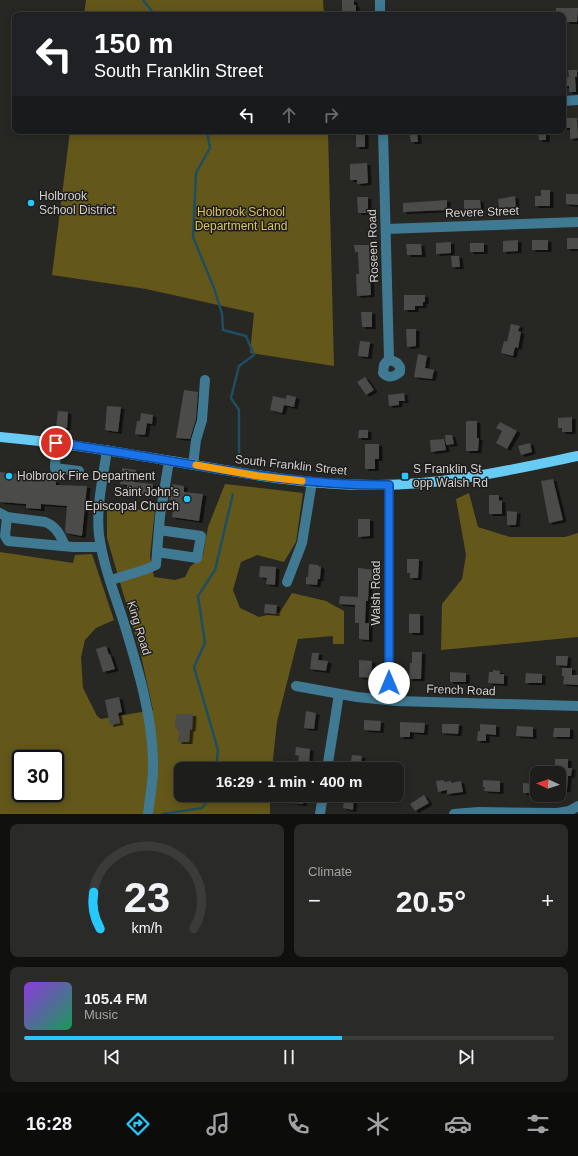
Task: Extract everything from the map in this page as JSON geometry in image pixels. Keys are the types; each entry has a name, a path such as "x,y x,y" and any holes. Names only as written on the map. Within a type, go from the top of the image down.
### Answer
{"main road":[{"name":"South Franklin Street","path":"0,437 107,450 258,476 348,485 421,484 462,479 578,456"}],"street":[{"path":"380,0 380,12"},
{"path":"566,101 578,100"},
{"name":"Roseen Road","path":"383,134 389,359"},
{"name":"Revere Street","path":"386,229 578,222"},
{"path":"193,465 196,440 202,420 205,380"},
{"path":"56,443 54,468 79,471"},
{"name":"King Road","path":"107,450 99,508 101,547 137,667 148,720 153,760 152,785 148,814"},
{"path":"111,580 156,565 160,516 169,461"},
{"path":"287,582 302,543 312,482"},
{"name":"Walsh Road","path":"387,700 389,674 389,485"},
{"path":"65,546 60,535 49,523 3,515 5,536 8,541 65,546 101,547"},
{"path":"157,552 197,558 201,536 160,530"},
{"name":"French Road","path":"296,686 339,694 387,700 578,706"},
{"path":"328,762 339,694"},
{"path":"320,814 322,802"},
{"path":"454,814 478,812 557,813 569,811 578,806"}],"green space":[{"path":"86,0 323,0 324,12 84,12"},
{"name":"Holbrook School Department Land","path":"70,134 328,134 334,366 250,353 254,313 146,289 52,275"},
{"path":"225,484 303,493 296,542 284,562 257,555 241,562 233,590 240,608 259,617 280,612 292,593 326,601 344,611 344,644 333,644 333,636 298,639 277,722 273,762 174,762 174,802 270,802 270,814 0,814 0,552 73,563 75,555 92,554 114,620 96,628 85,640 81,657 83,688 97,716 101,719 153,710 140,651 107,538 107,509 155,510 150,556 154,577 175,580 185,577 190,567 203,555 208,527"},
{"path":"469,493 478,527 510,537 565,537 578,533 578,637 441,650 442,604 462,579 466,555 456,499"}],"building":[{"path":"342,0 354,0 356,12 342,12"},
{"path":"556,8 578,8 577,22 566,22 566,12 556,12"},
{"path":"568,70 577,70 577,77 575,77 576,92 569,92 569,86 566,86 566,77 569,77"},
{"path":"566,118 577,118 578,138 570,139 570,128 566,128"},
{"path":"356,134 365,134 365,147 356,147"},
{"path":"410,134 417,134 418,142 411,142"},
{"path":"538,134 546,134 546,140 539,140"},
{"path":"367,163 368,183 357,184 357,180 350,180 350,164"},
{"path":"541,190 550,190 550,206 535,206 535,196 541,196"},
{"path":"566,194 578,194 578,205 566,204"},
{"path":"515,196 516,207 499,208 498,199"},
{"path":"357,197 368,197 368,213 358,213"},
{"path":"447,200 447,210 403,212 403,203"},
{"path":"464,200 480,200 481,209 464,209"},
{"path":"567,238 578,238 578,249 567,249"},
{"path":"518,240 518,251 503,252 503,241"},
{"path":"532,240 548,240 548,250 532,250"},
{"path":"451,242 451,253 436,254 436,243"},
{"path":"470,243 484,243 484,252 470,252"},
{"path":"406,244 421,244 422,255 407,255"},
{"path":"354,245 369,245 371,295 357,296 356,274 359,274 358,252 355,252"},
{"path":"451,256 459,256 460,267 452,267"},
{"path":"404,295 425,295 425,302 423,302 423,306 415,306 415,310 404,310"},
{"path":"361,312 372,312 372,327 362,327"},
{"path":"511,324 520,326 518,331 521,332 518,348 515,347 513,356 501,353 504,341 507,342"},
{"path":"406,329 416,329 416,346 407,347"},
{"path":"360,341 370,342 368,357 358,356"},
{"path":"418,354 427,356 425,368 434,370 432,379 414,377"},
{"path":"365,377 374,390 366,395 357,382"},
{"path":"184,390 198,392 196,419 190,439 176,438"},
{"path":"404,393 405,401 399,401 399,405 389,406 388,395"},
{"path":"287,395 296,397 294,407 284,405 282,413 270,410 273,396 286,399"},
{"path":"107,406 121,407 118,432 105,430"},
{"path":"58,411 68,412 67,428 56,427"},
{"path":"141,413 153,415 152,424 147,423 145,435 135,434 137,421 140,421"},
{"path":"572,417 572,432 562,432 562,428 558,428 558,418"},
{"path":"467,421 477,421 477,438 479,438 478,451 466,451"},
{"path":"500,422 517,431 507,449 496,443 502,431 496,428"},
{"path":"359,430 368,430 368,438 358,438"},
{"path":"445,435 452,435 454,444 446,445"},
{"path":"444,439 446,450 431,452 430,440"},
{"path":"530,443 532,452 521,455 518,446"},
{"path":"365,444 379,444 379,459 375,459 375,469 365,469"},
{"path":"122,468 136,470 134,482 153,484 152,495 141,494 141,491 127,489 127,485 120,484"},
{"path":"0,472 29,475 30,472 44,473 43,479 56,481 56,485 87,486 82,536 66,533 67,506 41,504 41,509 26,508 26,504 0,502"},
{"path":"553,479 563,520 549,523 541,481"},
{"path":"172,484 184,486 184,492 203,494 199,521 172,517 174,500 169,500"},
{"path":"489,495 499,495 499,501 502,500 502,514 489,514"},
{"path":"507,511 517,512 516,525 507,525"},
{"path":"358,519 370,519 370,536 358,537"},
{"path":"407,559 419,559 418,578 410,578 410,573 407,573"},
{"path":"309,564 318,565 321,567 320,579 318,579 317,585 306,584"},
{"path":"260,566 276,567 275,585 266,584 267,578 259,577"},
{"path":"358,568 375,570 374,581 369,581 368,601 366,601 365,623 369,623 369,640 359,639 359,623 355,623 355,605 339,604 340,596 358,597"},
{"path":"265,604 277,605 276,614 264,613"},
{"path":"409,614 420,614 420,633 409,633"},
{"path":"106,646 115,669 103,672 96,649"},
{"path":"412,652 422,652 421,679 409,679 410,663 412,663"},
{"path":"312,653 319,653 318,660 328,661 326,671 310,669"},
{"path":"556,656 568,656 567,666 556,665"},
{"path":"359,660 372,661 371,678 359,677"},
{"path":"562,668 572,668 572,675 578,675 578,685 563,684 564,676 562,676"},
{"path":"493,670 500,671 500,674 504,674 504,684 488,683 489,672 493,672"},
{"path":"450,672 466,673 466,682 450,682"},
{"path":"526,673 542,674 542,683 525,683"},
{"path":"119,697 122,712 118,713 120,723 110,725 105,700"},
{"path":"306,711 316,713 314,729 304,728"},
{"path":"176,714 193,714 192,730 190,729 189,742 178,742 179,729 175,729"},
{"path":"364,720 381,721 380,731 364,730"},
{"path":"400,722 425,723 424,733 410,732 410,737 400,737"},
{"path":"442,724 459,724 458,734 442,733"},
{"path":"480,724 496,725 496,735 486,734 486,741 477,741 478,731 480,731"},
{"path":"517,726 533,727 533,737 516,736"},
{"path":"554,728 570,728 570,737 553,737"},
{"path":"296,747 310,749 309,762 298,762 299,756 295,755"},
{"path":"352,755 362,756 361,762 351,762"},
{"path":"555,759 568,759 568,768 572,768 571,776 568,776 567,790 566,766 555,766"},
{"path":"444,780 444,782 451,781 451,783 461,781 463,792 447,794 447,790 438,792 436,781"},
{"path":"483,780 500,781 500,792 484,791 485,787 483,787"},
{"path":"523,783 530,784 530,793 523,793"},
{"path":"424,795 429,803 415,811 410,804"},
{"path":"293,802 303,802 303,804"},
{"path":"344,802 354,802 353,810 343,808"}],"waterway":[{"path":"143,0 153,12"},
{"path":"208,134 210,148 196,173 193,237 214,288 222,314 223,330 246,336 254,355 239,366 231,398 239,410 239,458"},
{"path":"217,762 218,750 194,667 205,643 198,596 215,570 233,494"},
{"path":"163,814 202,808 207,802"}],"slow traffic":[{"path":"196,465 258,476 302,481"}],"place":[{"name":"Holbrook School District","path":"31,203"},
{"name":"Holbrook Fire Department","path":"9,476"},
{"name":"S Franklin St opp Walsh Rd","path":"405,476"},
{"name":"Saint John's Episcopal Church","path":"187,499"}],"route":[{"path":"56,443 270,478 335,484 389,485 389,683"}]}
